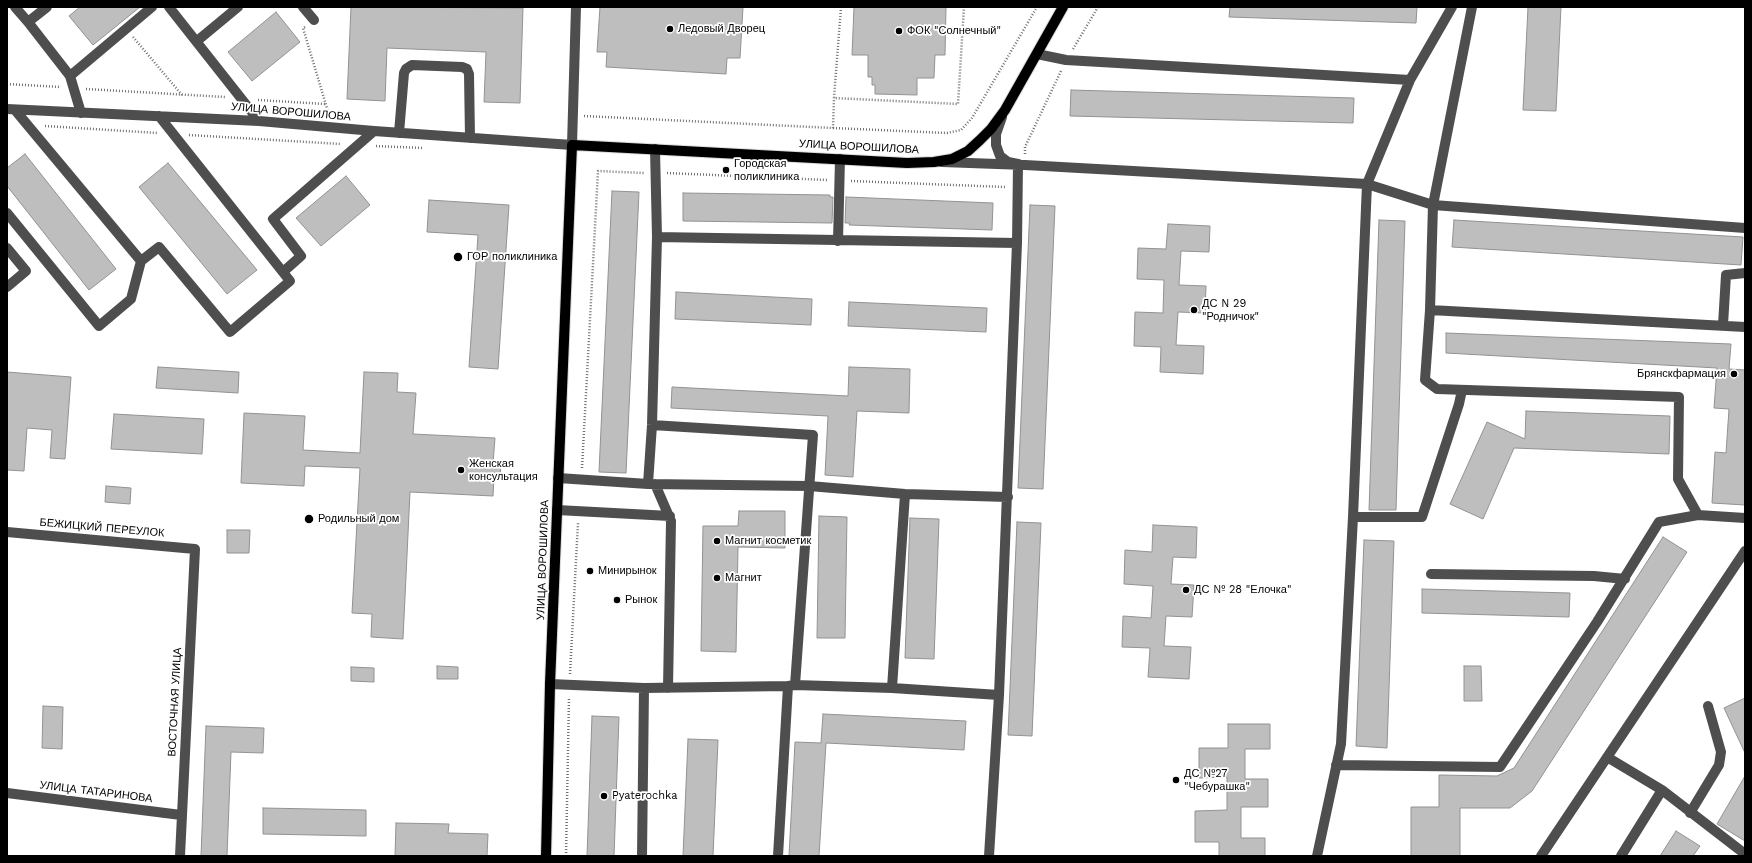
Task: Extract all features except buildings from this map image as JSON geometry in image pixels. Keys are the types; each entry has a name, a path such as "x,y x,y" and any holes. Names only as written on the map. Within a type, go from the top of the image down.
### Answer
{"main road":[{"name":"УЛИЦА ВОРОШИЛОВА","path":"546,856 550,684 572,145 907,163 934,162 952,159 968,151 991,129 1005,110 1063,7"}],"street":[{"path":"15,7 70,76 81,113"},
{"path":"28,22 47,7"},
{"path":"70,76 152,7"},
{"path":"169,7 259,121"},
{"path":"197,42 238,7"},
{"path":"303,7 314,20"},
{"name":"УЛИЦА ВОРОШИЛОВА","path":"11,109 259,121 399,133 572,145 576,7"},
{"path":"1317,856 1341,744 1353,517 1367,184 1410,80 1452,7"},
{"path":"1472,7 1433,205 1430,310 1425,380 1437,390 1679,397 1678,479 1698,515"},
{"path":"1037,54 1066,60 1410,80"},
{"path":"399,133 404,73 406,69 412,65 462,67 468,69 469,74 470,138"},
{"path":"11,109 28,125 141,261"},
{"path":"1005,110 996,134 996,145 1000,156 1008,162 1022,164"},
{"path":"7,213 99,326 131,299 141,261 159,247 230,332 290,281 159,116"},
{"path":"283,272 301,256 273,219 374,131"},
{"path":"655,149 657,237 652,484 670,516 671,521 668,688"},
{"path":"838,241 840,159"},
{"path":"934,162 1022,164 1367,184 1433,205 1745,228"},
{"path":"989,856 1000,695 1018,188 1022,164"},
{"path":"657,237 1017,243"},
{"path":"7,248 26,271 7,287"},
{"path":"1723,325 1726,275 1745,273"},
{"path":"1430,310 1745,327"},
{"path":"1353,517 1422,518 1459,404 1462,390"},
{"path":"652,425 812,435 778,856"},
{"path":"558,478 652,484 808,486 905,494 1008,497"},
{"path":"892,688 905,494"},
{"path":"557,510 670,516"},
{"path":"1336,765 1500,767 1625,578 1659,522 1698,515 1745,518"},
{"name":"БЕЖИЦКИЙ ПЕРЕУЛОК","path":"7,532 194,549"},
{"name":"ВОСТОЧНАЯ УЛИЦА","path":"180,856 194,549"},
{"path":"1541,856 1745,551"},
{"path":"1431,574 1594,576 1625,578"},
{"path":"550,684 644,688 791,686 892,688 1000,695"},
{"path":"642,856 644,688"},
{"path":"1690,813 1719,765 1721,752 1708,706"},
{"path":"1607,757 1662,790 1745,854"},
{"path":"1621,856 1662,790"},
{"name":"УЛИЦА ТАТАРИНОВА","path":"7,793 181,815"}],"path":[{"path":"833,128 841,7"},
{"path":"834,98 958,104 964,7"},
{"path":"573,116 947,134 961,130 972,118 1037,7"},
{"path":"1022,164 1025,148 1066,60 1098,7"},
{"path":"314,20 303,28 332,127"},
{"path":"126,29 182,95"},
{"path":"7,84 325,104"},
{"path":"28,125 429,149"},
{"path":"581,479 598,171 1018,188"},
{"path":"566,856 569,685 579,511"}],"place":[{"name":"Ледовый Дворец","path":"670,29"},
{"name":"ФОК \"Солнечный\"","path":"899,31"},
{"name":"Городская поликлиника","path":"726,170"},
{"name":"ГОР поликлиника","path":"458,257"},
{"name":"ДС N 29 \"Родничок\"","path":"1194,310"},
{"name":"Брянскфармация","path":"1734,374"},
{"name":"Женская консультация","path":"461,470"},
{"name":"Родильный дом","path":"309,519"},
{"name":"Магнит косметик","path":"717,541"},
{"name":"Минирынок","path":"590,571"},
{"name":"Магнит","path":"717,578"},
{"name":"ДС № 28 \"Елочка\"","path":"1186,590"},
{"name":"Рынок","path":"617,600"},
{"name":"ДС №27 \"Чебурашка\"","path":"1176,780"},
{"name":"Pyaterochka","path":"604,796"}]}
